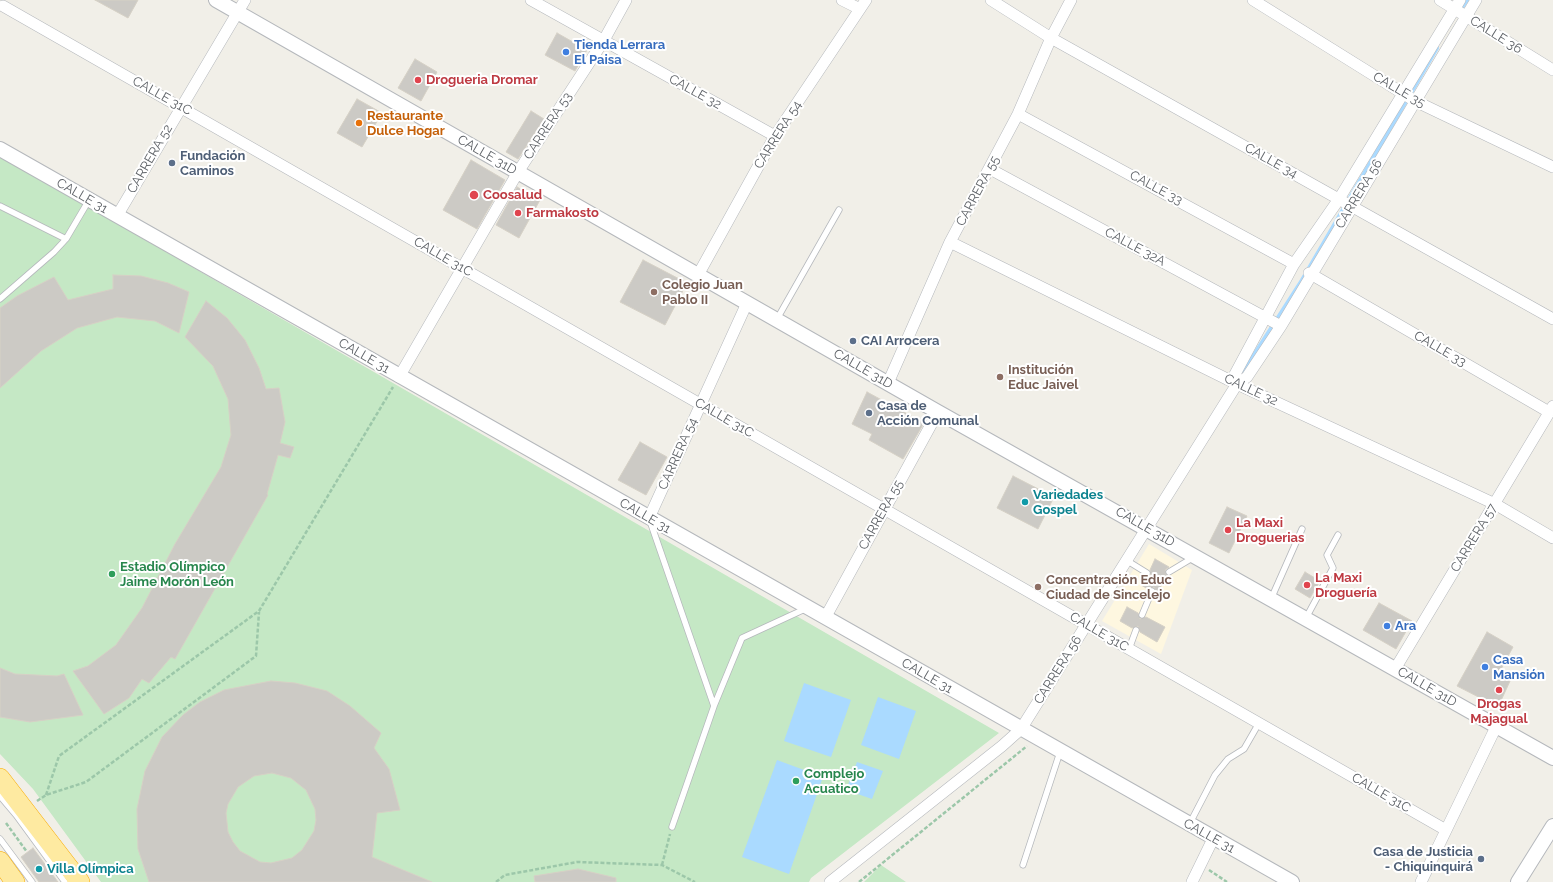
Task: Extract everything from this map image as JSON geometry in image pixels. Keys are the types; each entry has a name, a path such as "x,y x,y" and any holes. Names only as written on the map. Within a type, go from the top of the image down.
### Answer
{"highway":[{"path":"0,778 80,882"},
{"path":"0,862 15,882"}],"street":[{"name":"CALLE 31D","path":"216,0 938,412 1147,528 1553,758"},
{"name":"CARRERA 52","path":"116,216 180,106 245,0"},
{"name":"CALLE 32","path":"531,0 775,136"},
{"name":"CARRERA 53","path":"399,377 518,172 604,40 626,0"},
{"path":"842,0 863,5"},
{"name":"CALLE 34","path":"991,0 1052,38 1553,319"},
{"name":"CARRERA 55","path":"888,383 950,242 1018,114 1052,38 1071,0"},
{"name":"CALLE 35","path":"1253,0 1409,97 1553,167"},
{"name":"CALLE 36","path":"1440,0 1460,10 1553,70"},
{"name":"CARRERA 56","path":"1237,384 1234,376 1310,274 1352,206 1409,97 1460,10 1476,0"},
{"name":"CARRERA 54","path":"698,275 775,136 863,5"},
{"name":"CALLE 31C","path":"2,6 180,106 1446,830"},
{"name":"CARRERA 56","path":"830,882 1002,746 1021,729 1237,384 1247,377 1274,322 1294,264 1409,97"},
{"name":"CALLE 33","path":"1018,114 1294,264"},
{"name":"CALLE 31","path":"0,149 1213,839 1292,882"},
{"name":"CALLE 32A","path":"990,169 1274,322"},
{"name":"CALLE 32","path":"950,242 1237,384 1495,504 1553,538"},
{"name":"CALLE 33","path":"1310,274 1551,409"},
{"name":"CARRERA 54","path":"649,518 747,303"},
{"name":"CARRERA 57","path":"1395,669 1551,409"},
{"name":"CARRERA 55","path":"825,618 938,412"},
{"path":"1421,882 1496,727"},
{"path":"1518,882 1553,826"},
{"path":"1192,882 1213,839"}],"lane":[{"path":"0,299 54,252 66,239 89,200"},
{"path":"0,206 66,239"},
{"path":"777,320 839,210"},
{"path":"649,518 714,706"},
{"path":"1271,599 1302,529"},
{"path":"1305,618 1333,568 1327,555 1338,535"},
{"path":"1169,572 1195,556"},
{"path":"1126,560 1147,573"},
{"path":"1142,615 1152,591"},
{"path":"672,827 714,706 742,638 807,608"},
{"path":"1129,649 1136,630"},
{"path":"1189,825 1215,775 1228,759 1244,749 1259,723"},
{"path":"1023,865 1060,752"},
{"path":"0,796 66,882"},
{"path":"0,839 32,882"}],"path":[{"path":"259,611 256,656 86,782 46,795 59,756 259,611 399,377"},
{"path":"859,882 1037,738"},
{"path":"6,823 27,852"},
{"path":"662,865 672,827"},
{"path":"496,882 505,875 577,862 662,865 695,882"},
{"path":"1200,864 1227,882"}],"shaded area":[{"path":"1149,544 1192,570 1161,654 1102,621"}],"green space":[{"path":"0,156 999,733 811,878 809,882 101,882 33,789 0,754"},
{"path":"881,865 906,882 864,882"}],"water":[{"path":"804,683 851,700 831,757 784,741"},
{"path":"878,697 916,711 899,759 861,745"},
{"path":"777,760 823,777 789,874 742,857"},
{"path":"857,762 883,771 872,799 846,790"}],"building":[{"path":"95,0 138,0 128,18"},
{"name":"Tienda Lerrara El Paisa","path":"557,33 587,50 575,71 545,55"},
{"name":"Drogueria Dromar","path":"415,59 437,72 421,101 398,88"},
{"name":"Restaurante Dulce Hogar","path":"357,99 382,113 362,147 337,133"},
{"path":"531,111 544,119 518,159 506,152"},
{"name":"Coosalud","path":"471,160 505,180 477,229 443,210"},
{"name":"Farmakosto","path":"517,187 540,200 519,238 496,225"},
{"name":"Colegio Juan Pablo II","path":"643,260 687,283 665,325 620,302"},
{"path":"113,275 141,276 168,283 189,292 179,333 155,321 117,317 77,328 41,351 0,388 0,308 17,296 54,277 68,300 113,289"},
{"name":"Estadio Olímpico Jaime Morón León","path":"206,301 227,318 245,340 259,368 266,389 279,388 285,422 280,443 294,447 290,458 278,455 267,494 268,495 175,659 171,657 149,683 142,679 129,698 104,714 73,671 88,666 116,645 142,608 175,544 221,467 231,435 228,399 213,366 185,337"},
{"path":"867,392 924,423 903,459 869,440 872,434 852,424"},
{"path":"640,442 667,457 646,495 618,480"},
{"name":"Variedades Gospel","path":"1013,476 1054,497 1038,529 997,508"},
{"name":"La Maxi Droguerias","path":"1227,507 1247,516 1229,553 1209,543"},
{"path":"1155,559 1169,567 1165,570 1167,576 1157,593 1154,587 1148,589 1141,585 1145,577 1151,575 1150,570"},
{"name":"La Maxi Droguería","path":"1305,572 1320,581 1310,598 1295,589"},
{"name":"Ara","path":"1379,603 1412,621 1396,649 1363,630"},
{"path":"1127,607 1138,613 1140,619 1146,617 1165,627 1157,642 1140,632 1138,626 1132,628 1120,621"},
{"name":"Casa Mansión","path":"1487,632 1513,647 1499,673 1511,679 1498,707 1457,686"},
{"path":"0,668 15,674 57,676 64,674 83,715 30,722 0,717"},
{"path":"271,681 295,683 327,691 350,706 381,733 374,748 389,769 400,810 377,813 372,857 432,882 149,882 138,849 137,809 145,771 162,737 183,715 200,702 224,690","holes":["272,773 291,778 306,790 315,809 316,820 314,831 302,850 292,858 271,863 260,862 240,851 233,842 228,832 226,813 228,804 238,787 254,776"]},
{"name":"Villa Olímpica","path":"33,848 58,882 39,882 21,857"},
{"path":"578,869 616,878 616,882 535,882 534,876"}],"waterway":[{"path":"1459,12 1467,0"},
{"path":"1239,378 1302,280 1437,48"}],"place":[{"name":"Tienda Lerrara El Paisa","path":"566,52"},
{"name":"Drogueria Dromar","path":"418,80"},
{"name":"Restaurante Dulce Hogar","path":"359,123"},
{"name":"Fundación Caminos","path":"172,163"},
{"name":"Coosalud","path":"474,195"},
{"name":"Farmakosto","path":"518,213"},
{"name":"Colegio Juan Pablo II","path":"654,292"},
{"name":"CAI Arrocera","path":"853,341"},
{"name":"Institución Educ Jaivel","path":"1000,377"},
{"name":"Casa de Acción Comunal","path":"869,413"},
{"name":"Variedades Gospel","path":"1025,502"},
{"name":"La Maxi Droguerias","path":"1228,530"},
{"name":"Estadio Olímpico Jaime Morón León","path":"112,574"},
{"name":"La Maxi Droguería","path":"1307,585"},
{"name":"Concentración Educ Ciudad de Sincelejo","path":"1038,587"},
{"name":"Ara","path":"1387,626"},
{"name":"Casa Mansión","path":"1485,667"},
{"name":"Drogas Majagual","path":"1499,690"},
{"name":"Complejo Acuatico","path":"796,781"},
{"name":"Casa de Justicia - Chiquinquirá","path":"1481,859"},
{"name":"Villa Olímpica","path":"39,869"}]}
